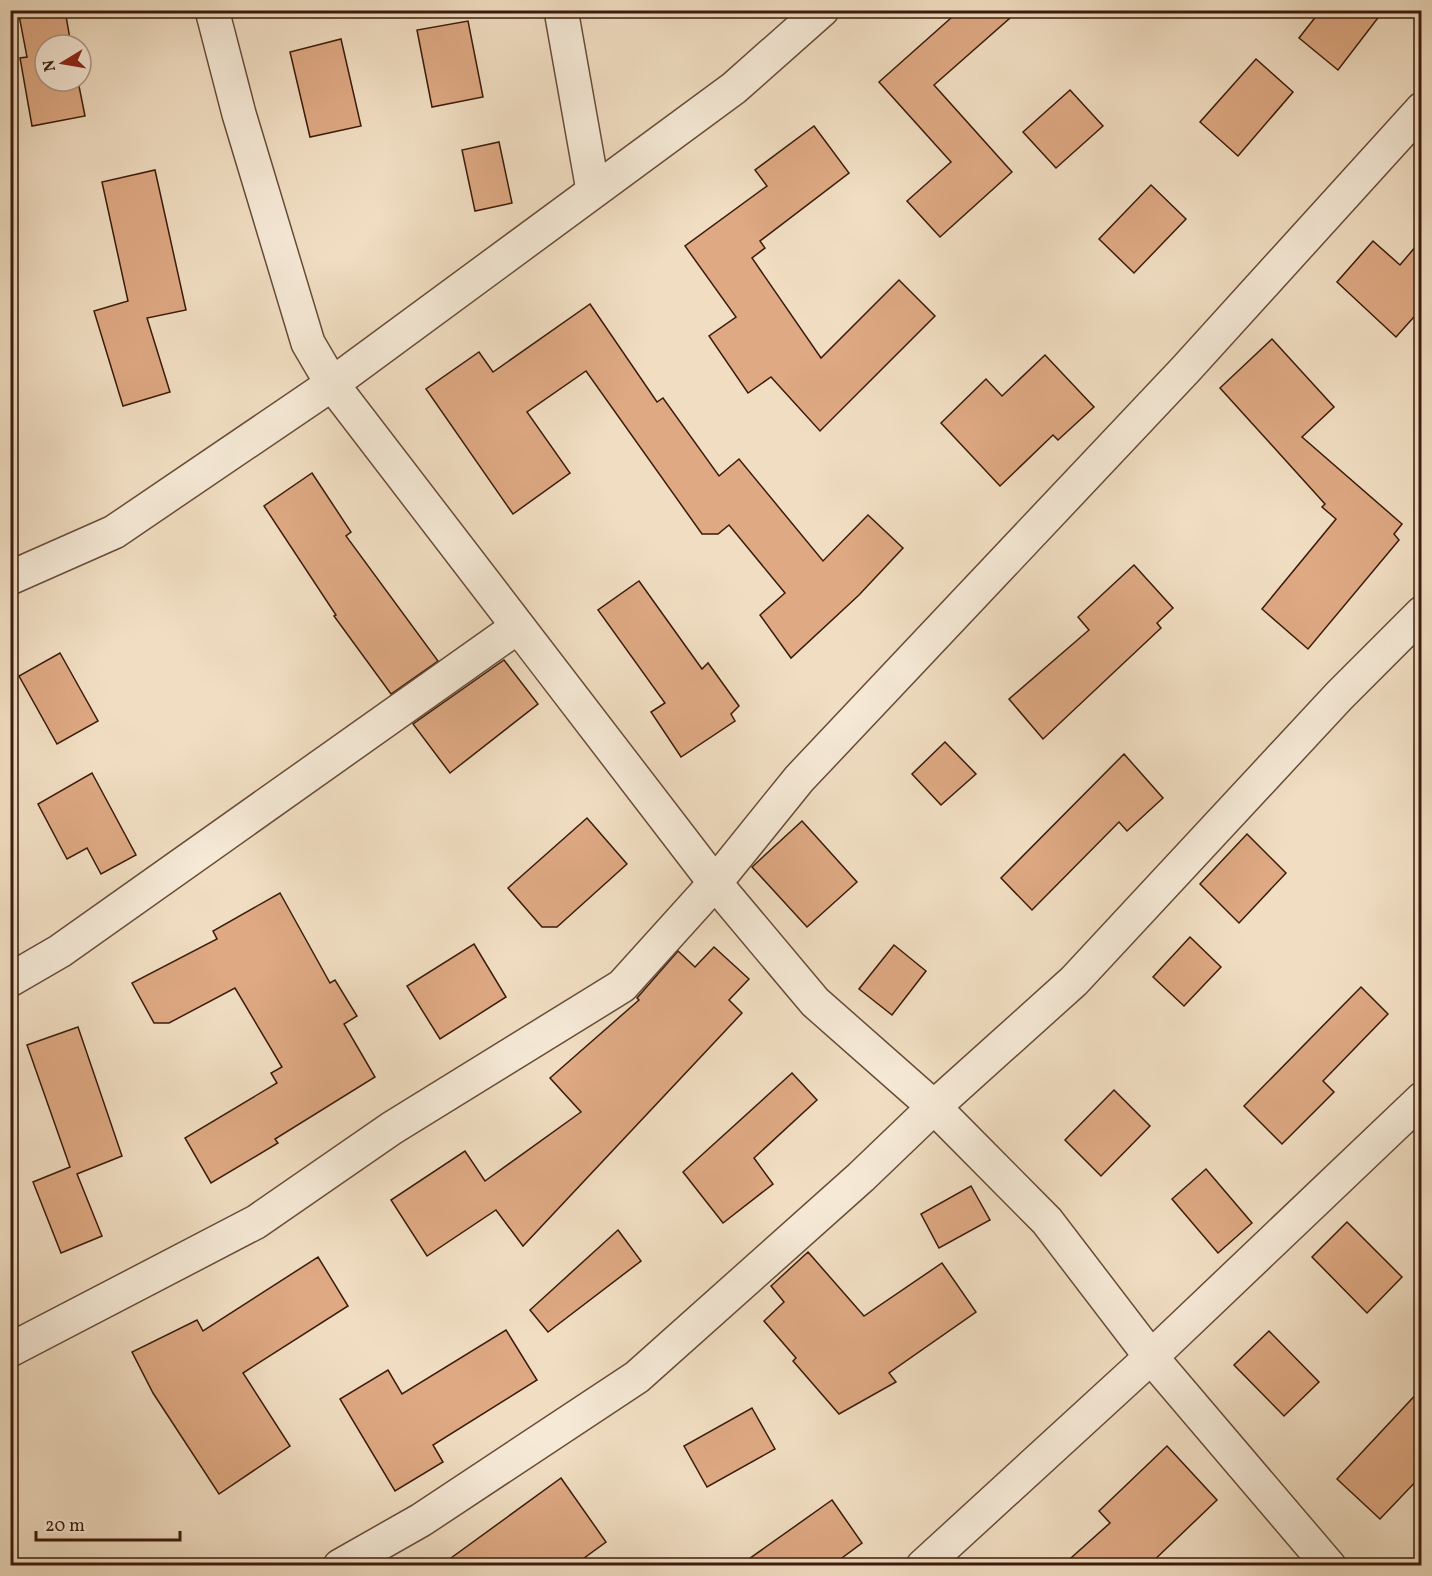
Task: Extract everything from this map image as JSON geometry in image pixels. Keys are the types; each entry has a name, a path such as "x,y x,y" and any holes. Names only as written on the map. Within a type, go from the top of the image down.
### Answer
{"street":[{"path":"213,10 238,114 308,343 332,384 516,628 715,883 815,1002 934,1107 1047,1221 1151,1357 1329,1566"},
{"path":"561,10 593,190"},
{"path":"10,578 114,532 332,384 734,88 822,10"},
{"path":"10,1350 256,1222 392,1128 622,986 715,883 799,779 1186,369 1422,109"},
{"path":"340,1566 421,1520 637,1377 861,1177 934,1107 1074,981 1339,696 1422,613"},
{"path":"10,980 60,951 516,628"},
{"path":"923,1566 1151,1357 1422,1099"}],"building":[{"path":"18,10 65,10 69,33 33,33 33,93 80,93 85,116 32,126 20,58 27,57"},
{"path":"960,10 1019,10 934,85 1012,172 940,237 907,201 951,162 879,82"},
{"path":"1321,10 1384,10 1338,70 1299,38"},
{"path":"468,21 483,97 432,107 417,30"},
{"path":"341,39 361,126 310,137 290,52"},
{"path":"1256,59 1293,92 1238,156 1200,122"},
{"path":"1070,90 1103,126 1056,168 1023,132"},
{"path":"814,126 849,173 760,241 765,248 752,258 821,358 899,280 935,316 820,431 771,377 748,393 709,336 736,317 685,246 767,186 755,170"},
{"path":"499,142 512,203 475,211 462,150"},
{"path":"155,170 186,310 147,318 170,392 123,406 94,311 128,301 102,182"},
{"path":"1151,185 1186,219 1134,273 1099,239"},
{"path":"1422,239 1422,308 1396,337 1337,282 1373,241 1400,265"},
{"path":"590,304 657,402 663,398 719,476 739,459 823,561 868,515 903,548 859,595 791,658 760,615 785,593 729,525 718,534 702,534 586,371 527,412 570,473 513,514 426,389 479,352 493,372"},
{"path":"1272,339 1334,407 1302,437 1402,524 1394,534 1399,540 1308,649 1262,609 1336,519 1322,507 1325,504 1220,388"},
{"path":"1045,355 1094,407 1058,440 1053,435 1000,486 941,423 986,379 1002,396"},
{"path":"312,473 351,532 346,536 438,661 391,694 334,616 336,615 264,506"},
{"path":"1134,565 1173,608 1157,623 1161,628 1043,739 1009,699 1089,630 1078,617"},
{"path":"639,581 702,669 708,663 739,706 731,714 735,721 681,757 651,712 665,703 598,610"},
{"path":"60,653 98,721 57,744 19,676"},
{"path":"504,660 538,704 450,773 413,724"},
{"path":"945,742 976,774 941,805 912,774"},
{"path":"1124,754 1163,798 1127,831 1119,822 1032,910 1001,878"},
{"path":"92,773 136,855 101,874 87,848 67,859 38,804"},
{"path":"587,818 627,864 557,927 542,927 508,888"},
{"path":"802,821 857,882 807,927 752,867"},
{"path":"1247,834 1286,873 1239,923 1200,884"},
{"path":"280,893 330,983 335,980 357,1016 344,1024 375,1077 275,1139 278,1143 211,1183 185,1138 277,1083 271,1073 282,1067 235,988 169,1023 154,1023 132,983 217,939 213,931"},
{"path":"1190,937 1221,967 1184,1006 1153,977"},
{"path":"474,944 506,997 440,1039 407,986"},
{"path":"894,945 926,971 892,1015 859,989"},
{"path":"714,947 749,979 729,1000 742,1013 523,1246 496,1210 427,1256 391,1200 465,1151 485,1181 581,1112 550,1078 639,1000 637,998 678,951 695,967"},
{"path":"1361,987 1388,1014 1323,1081 1334,1092 1282,1144 1244,1106"},
{"path":"78,1027 122,1156 77,1174 102,1236 61,1253 33,1182 70,1167 27,1045"},
{"path":"792,1073 817,1100 754,1158 773,1184 723,1223 683,1172"},
{"path":"1114,1090 1150,1126 1101,1176 1065,1140"},
{"path":"1206,1169 1252,1223 1218,1253 1172,1199"},
{"path":"971,1186 990,1220 939,1248 921,1214"},
{"path":"1347,1222 1402,1277 1367,1313 1312,1257"},
{"path":"618,1230 641,1261 548,1332 530,1310"},
{"path":"808,1252 864,1316 942,1263 976,1312 889,1373 896,1382 839,1414 793,1361 796,1358 764,1321 784,1302 771,1286"},
{"path":"318,1257 348,1306 243,1373 290,1446 219,1494 153,1393 132,1352 197,1320 203,1331"},
{"path":"506,1330 537,1380 433,1445 443,1462 395,1491 340,1399 388,1370 402,1394"},
{"path":"1269,1331 1319,1382 1284,1416 1234,1365"},
{"path":"1422,1388 1422,1475 1380,1519 1337,1479"},
{"path":"752,1408 775,1449 707,1487 684,1446"},
{"path":"1167,1446 1217,1500 1148,1566 1062,1566 1110,1523 1099,1511"},
{"path":"561,1478 606,1542 573,1566 440,1566"},
{"path":"832,1500 862,1543 831,1566 739,1566"}]}
